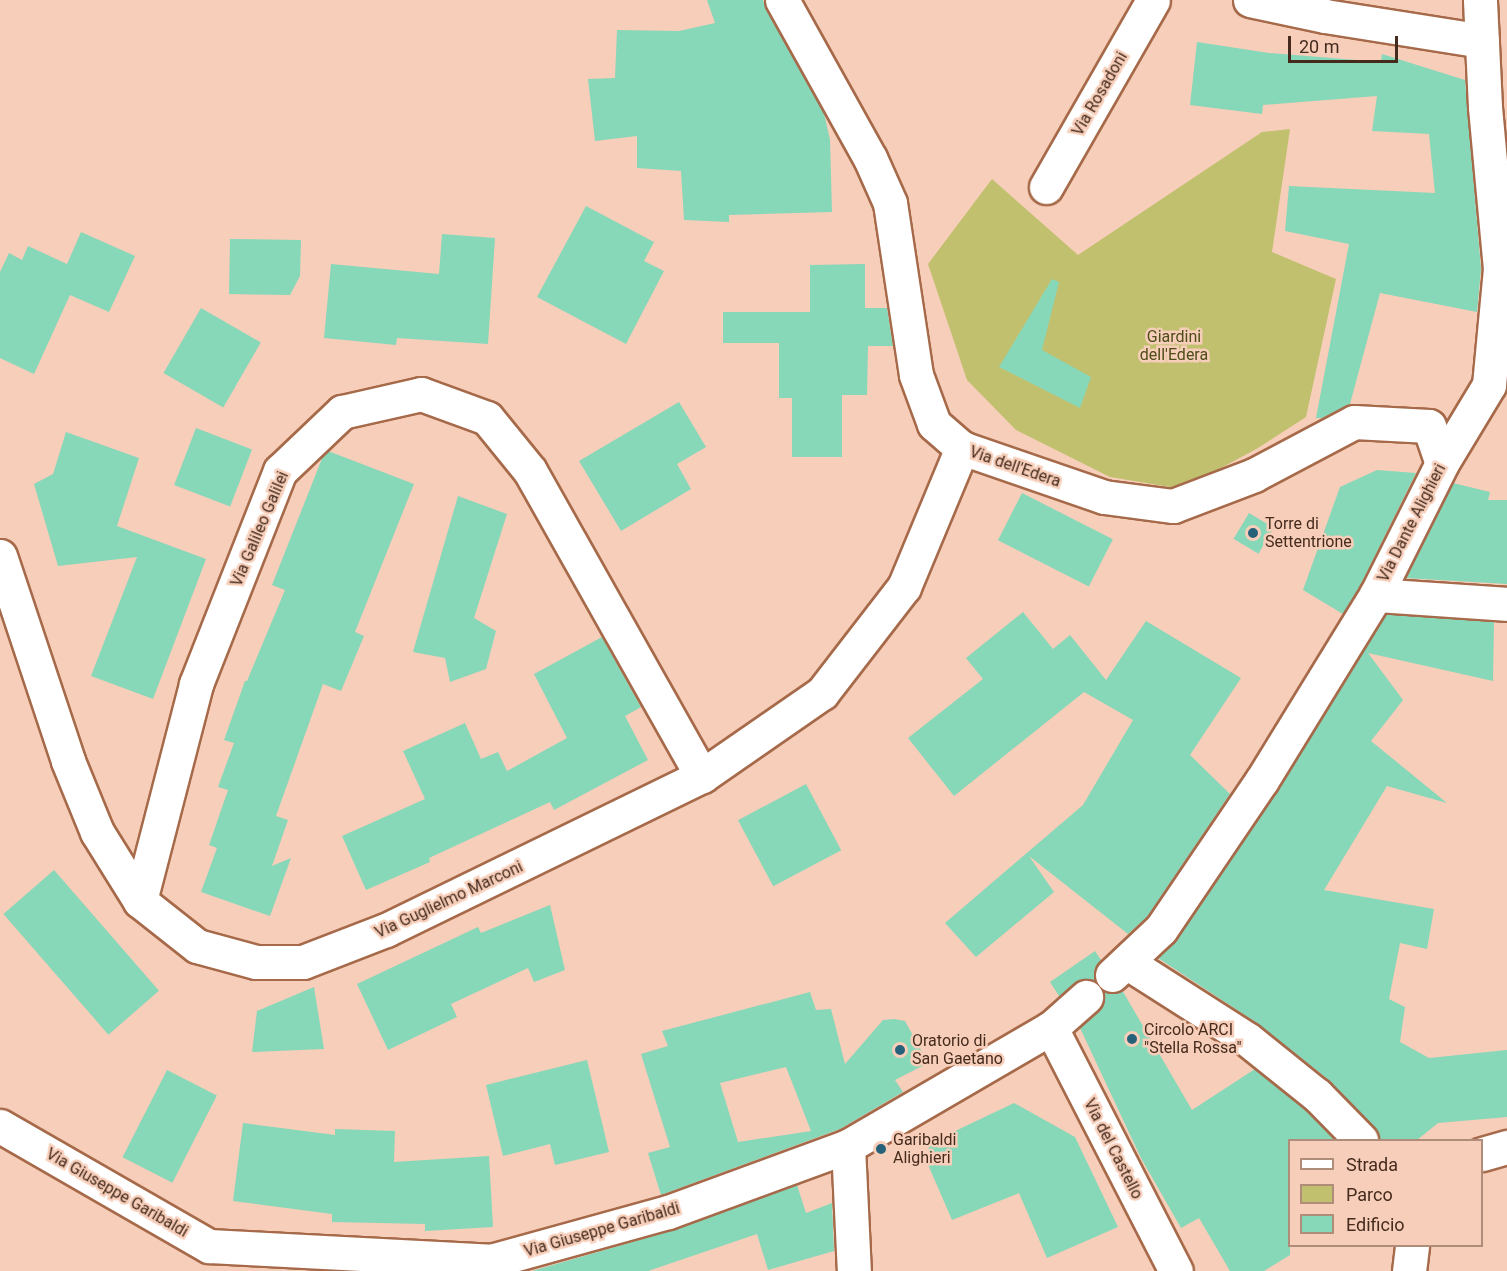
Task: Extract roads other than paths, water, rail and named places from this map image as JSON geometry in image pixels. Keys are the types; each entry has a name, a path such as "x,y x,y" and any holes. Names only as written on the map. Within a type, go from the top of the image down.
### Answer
{"street":[{"name":"Via dell'Edera","path":"782,0 865,148 890,203 916,375 934,424 962,448 1104,497 1173,506 1254,475 1354,422 1429,426 1442,463"},
{"name":"Via Rosadoni","path":"1046,187 1153,0"},
{"path":"1250,0 1325,16 1482,41"},
{"name":"Via Dante Alighieri","path":"1360,1139 1317,1095 1247,1039 1120,969 1161,929 1262,780 1376,595 1442,463 1489,385 1500,269 1480,0"},
{"name":"Via Galileo Galilei","path":"140,901 196,684 280,471 342,412 421,393 487,418 530,471 702,776"},
{"name":"Via Guglielmo Marconi","path":"0,556 68,760 97,832 140,901 197,946 256,962 303,962 386,930 575,841 702,776 822,693 904,587 962,448"},
{"path":"1376,595 1507,603"},
{"path":"1051,1028 1086,998"},
{"name":"Via Giuseppe Garibaldi","path":"0,1126 209,1246 491,1262 668,1212 848,1146 1051,1028"},
{"name":"Via del Castello","path":"1051,1028 1176,1271"},
{"path":"848,1146 854,1271"},
{"path":"1483,1154 1507,1147"},
{"path":"1409,1271 1412,1268 1412,1247"}],"place":[{"name":"Torre di Settentrione","path":"1253,533"},
{"name":"Circolo ARCI \"Stella Rossa\"","path":"1132,1039"},
{"name":"Oratorio di San Gaetano","path":"900,1050"},
{"name":"Garibaldi Alighieri","path":"881,1149"}],"park label":[{"name":"Giardini dell'Edera","path":"1174,346"}]}
